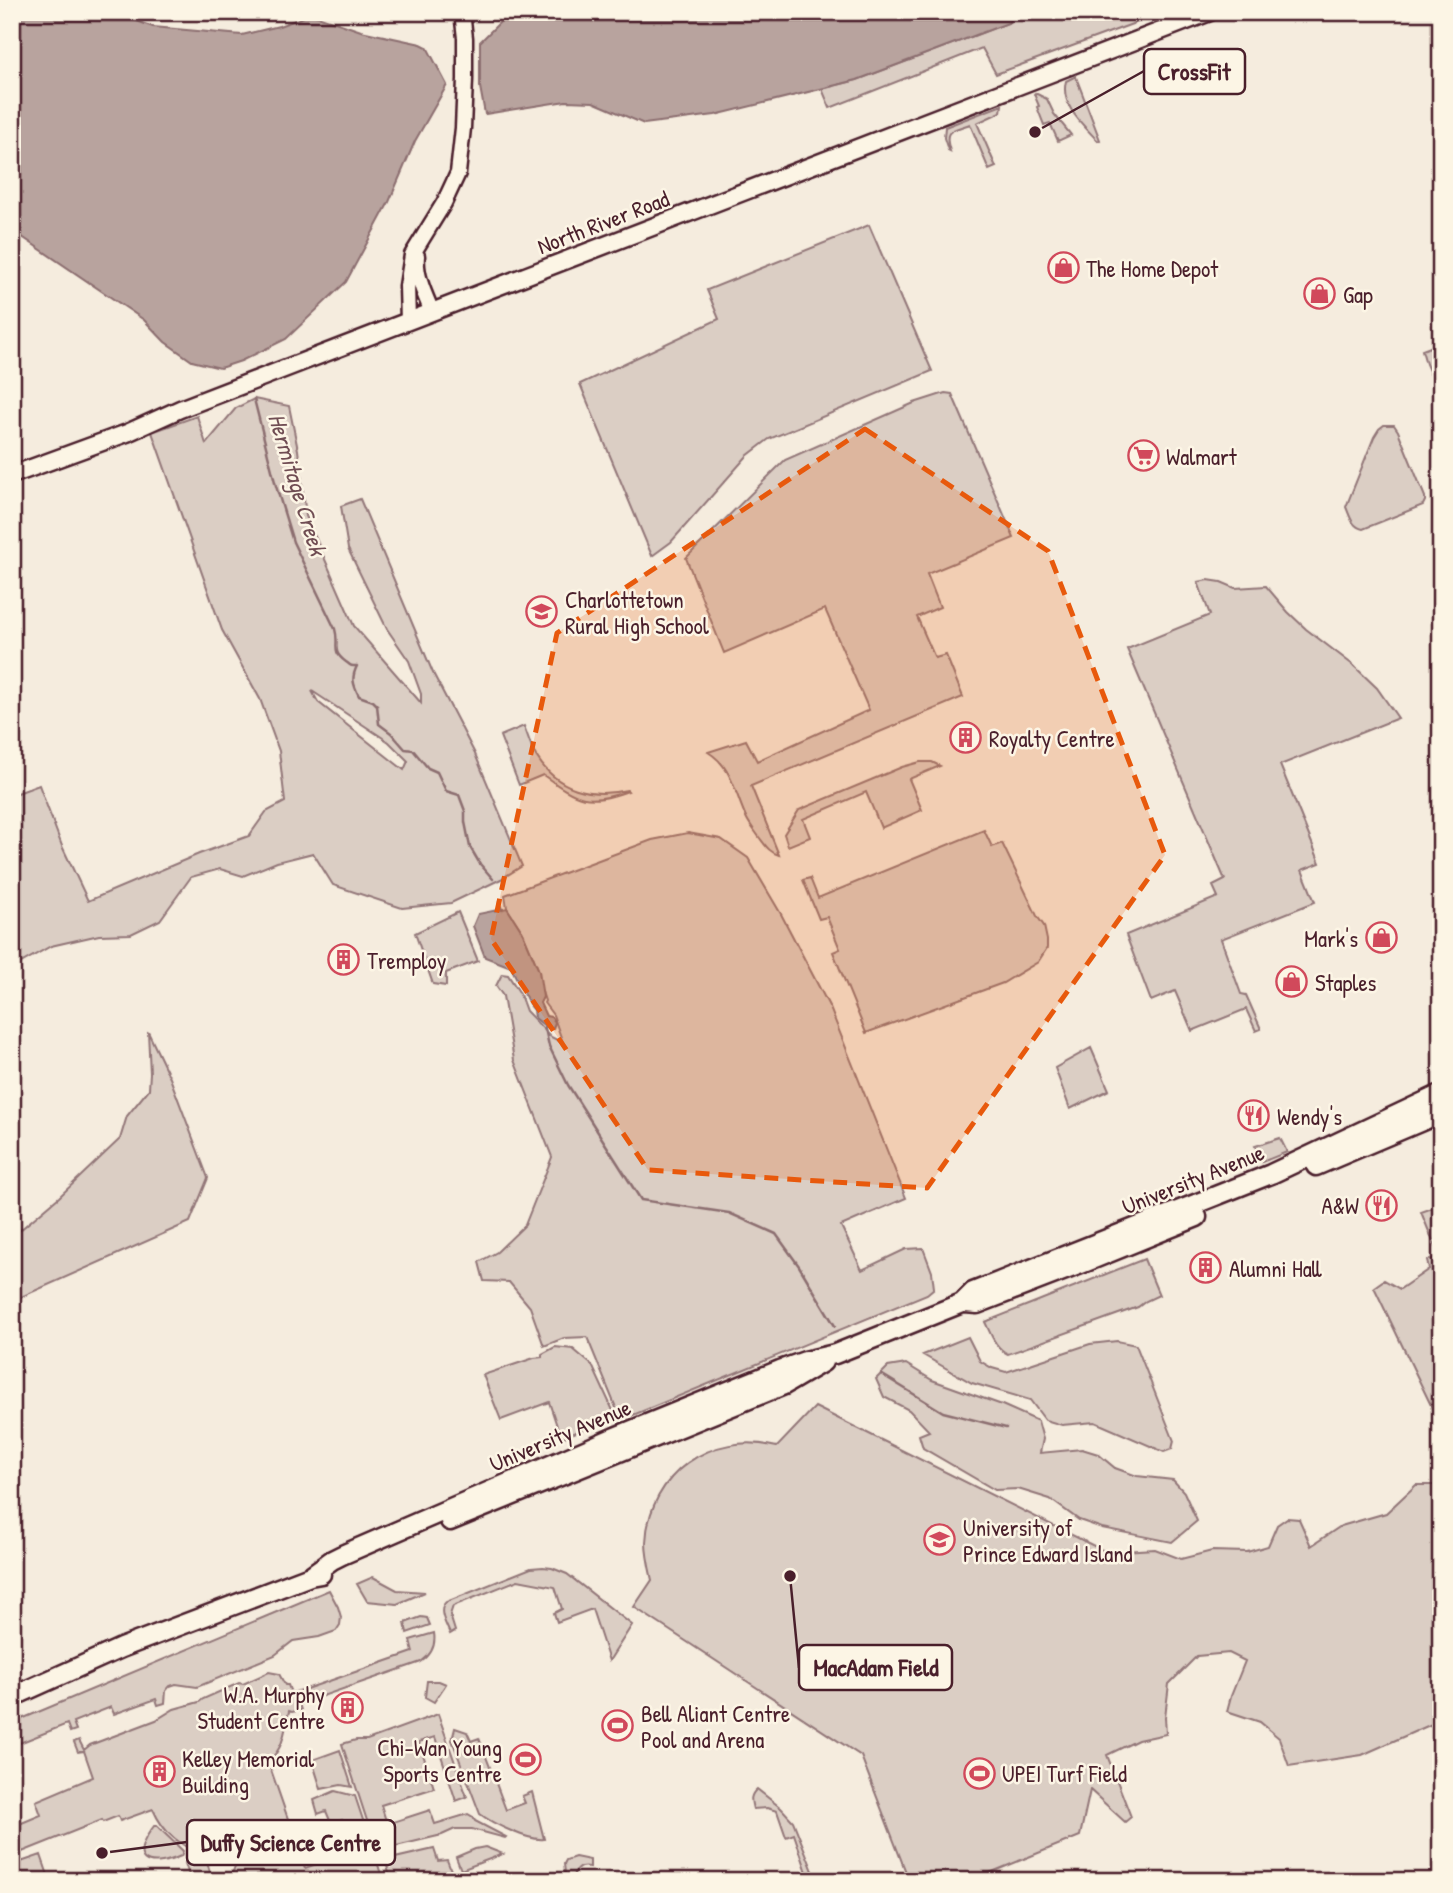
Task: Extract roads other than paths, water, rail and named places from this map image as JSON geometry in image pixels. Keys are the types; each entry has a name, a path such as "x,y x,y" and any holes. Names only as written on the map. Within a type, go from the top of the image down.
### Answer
{"main road":[{"name":"North River Road","path":"12,475 1210,12"},
{"name":"University Avenue","path":"12,1697 121,1648 310,1576 353,1563 784,1385 835,1354 962,1303 973,1292 1271,1174 1441,1094"},
{"name":"University Avenue","path":"962,1303 977,1304 1086,1262 1441,1113"}],"street":[{"path":"408,321 407,286 412,256 444,203 458,173 465,79 462,12"},
{"path":"420,241 416,261 432,312"}],"waterway":[{"name":"Hermitage Creek","path":"254,399 293,542 335,629 338,654 350,665 357,666 354,674 355,688 359,696 377,705 379,724 405,749 413,750 428,768 437,772 446,791 459,795 465,811 470,847 493,879"},
{"path":"499,902 502,910"},
{"path":"544,1024 549,1046 568,1085 641,1200 729,1213 776,1234 835,1326"},
{"path":"881,1374 943,1412 1006,1428"}],"place":[{"name":"CrossFit","path":"1035,132"},
{"name":"The Home Depot","path":"1063,268"},
{"name":"Gap","path":"1320,294"},
{"name":"Walmart","path":"1143,456"},
{"name":"Charlottetown Rural High School","path":"542,612"},
{"name":"Royalty Centre","path":"966,738"},
{"name":"Mark's","path":"1381,938"},
{"name":"Tremploy","path":"344,960"},
{"name":"Staples","path":"1292,982"},
{"name":"Wendy's","path":"1254,1116"},
{"name":"A&W","path":"1382,1205"},
{"name":"Alumni Hall","path":"1206,1268"},
{"name":"University of Prince Edward Island","path":"940,1540"},
{"name":"MacAdam Field","path":"790,1576"},
{"name":"W.A. Murphy Student Centre","path":"348,1707"},
{"name":"Bell Aliant Centre Pool and Arena","path":"618,1726"},
{"name":"Chi-Wan Young Sports Centre","path":"525,1760"},
{"name":"Kelley Memorial Building","path":"159,1771"},
{"name":"UPEI Turf Field","path":"979,1773"},
{"name":"Duffy Science Centre","path":"102,1853"}]}
